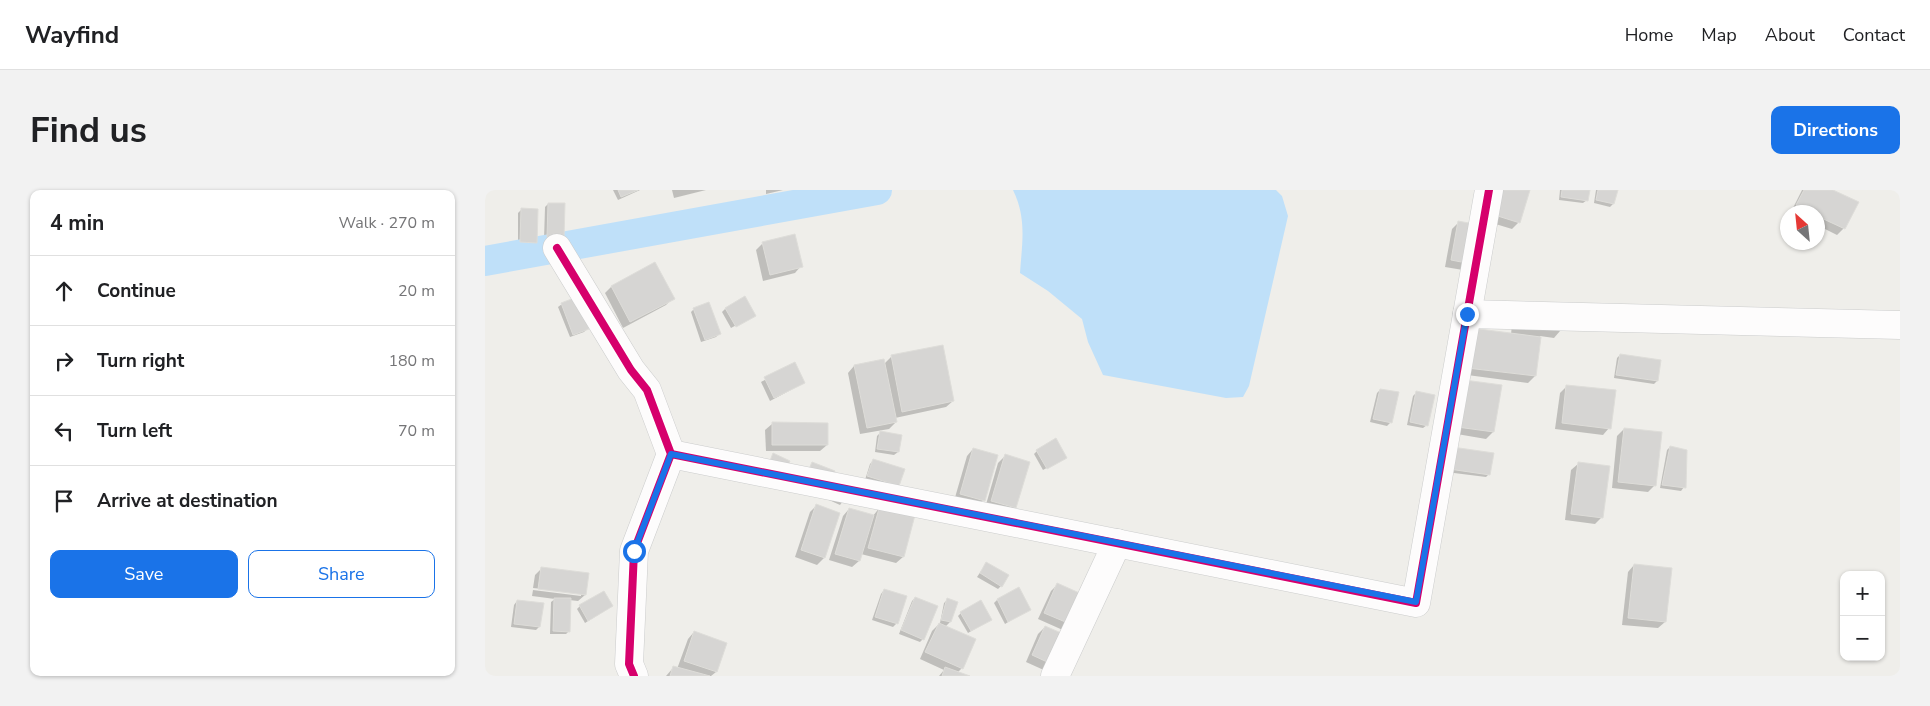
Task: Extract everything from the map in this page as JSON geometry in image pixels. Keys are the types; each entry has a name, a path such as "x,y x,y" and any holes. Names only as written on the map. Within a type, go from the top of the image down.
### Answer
{"street":[{"path":"671,454 1416,602 1489,190"},
{"path":"557,248 631,370 647,390 671,454 634,551 629,664 634,676"},
{"path":"1467,314 1900,325"},
{"path":"1055,676 1117,543"}],"water":[{"path":"1013,190 1276,190 1282,196 1288,216 1249,386 1243,397 1226,398 1103,375 1088,342 1082,319 1048,291 1020,273 1023,231 1020,211"}],"building":[{"path":"618,190 638,190 621,197"},
{"path":"1492,190 1530,190 1520,223 1485,212"},
{"path":"1562,190 1590,190 1588,201 1561,197"},
{"path":"1598,190 1618,190 1614,204 1596,200"},
{"path":"1804,190 1833,190 1859,202 1845,229 1825,220 1825,205 1796,205"},
{"path":"548,203 565,203 564,237 547,237"},
{"path":"521,208 538,209 537,243 520,242"},
{"path":"1458,221 1490,227 1482,266 1451,260"},
{"path":"795,234 803,267 770,275 762,242"},
{"path":"655,262 675,299 630,322 611,286"},
{"path":"745,296 756,316 736,327 725,308"},
{"path":"577,297 589,329 573,335 561,303"},
{"path":"709,302 721,334 705,340 693,308"},
{"path":"1464,327 1541,337 1536,376 1458,367"},
{"path":"943,345 954,401 902,412 891,355"},
{"path":"1620,354 1661,360 1658,381 1616,375"},
{"path":"884,359 897,422 867,428 854,365"},
{"path":"795,362 805,383 774,398 764,377"},
{"path":"1464,380 1502,385 1494,432 1457,427"},
{"path":"1566,385 1616,390 1611,429 1562,423"},
{"path":"1380,389 1399,392 1392,423 1373,419"},
{"path":"1416,391 1435,395 1428,426 1410,422"},
{"path":"772,422 828,423 828,445 772,445"},
{"path":"1624,428 1662,432 1656,486 1618,482"},
{"path":"880,431 902,435 899,452 877,449"},
{"path":"1056,438 1067,458 1047,469 1036,450"},
{"path":"1670,446 1687,450 1686,488 1662,485"},
{"path":"1452,447 1494,453 1490,475 1449,469"},
{"path":"973,448 998,455 985,501 960,494"},
{"path":"773,453 790,461 785,473 768,466"},
{"path":"1005,454 1030,462 1016,508 991,501"},
{"path":"873,459 905,469 899,486 867,476"},
{"path":"812,462 835,471 831,483 807,474"},
{"path":"1578,462 1610,466 1603,518 1571,514"},
{"path":"816,504 840,513 825,558 801,550"},
{"path":"880,505 915,515 904,557 868,548"},
{"path":"849,508 874,515 860,561 835,554"},
{"path":"986,562 1009,575 1002,587 980,573"},
{"path":"1634,564 1672,568 1666,622 1628,618"},
{"path":"541,567 589,573 586,595 538,589"},
{"path":"1057,583 1095,600 1082,629 1044,613"},
{"path":"1019,587 1031,610 1008,622 997,599"},
{"path":"884,589 907,596 898,624 875,617"},
{"path":"604,591 613,606 588,621 579,605"},
{"path":"915,597 938,606 924,640 901,630"},
{"path":"554,598 571,598 570,632 553,631"},
{"path":"947,598 958,602 951,622 941,620"},
{"path":"517,600 544,603 540,627 514,624"},
{"path":"981,600 992,620 971,631 960,612"},
{"path":"939,623 976,639 963,669 925,652"},
{"path":"1045,626 1082,642 1069,672 1032,655"},
{"path":"694,631 727,643 717,672 684,661"},
{"path":"673,666 710,676 670,676"},
{"path":"945,667 970,676 942,676"}],"waterway":[{"path":"485,261 877,190"}],"cycle path":[{"path":"671,454 1416,603 1489,190"},
{"path":"557,248 631,370 647,390 671,454 634,551 629,664 634,676"}],"route":[{"path":"634,551 671,454 1416,602 1467,314"}]}
